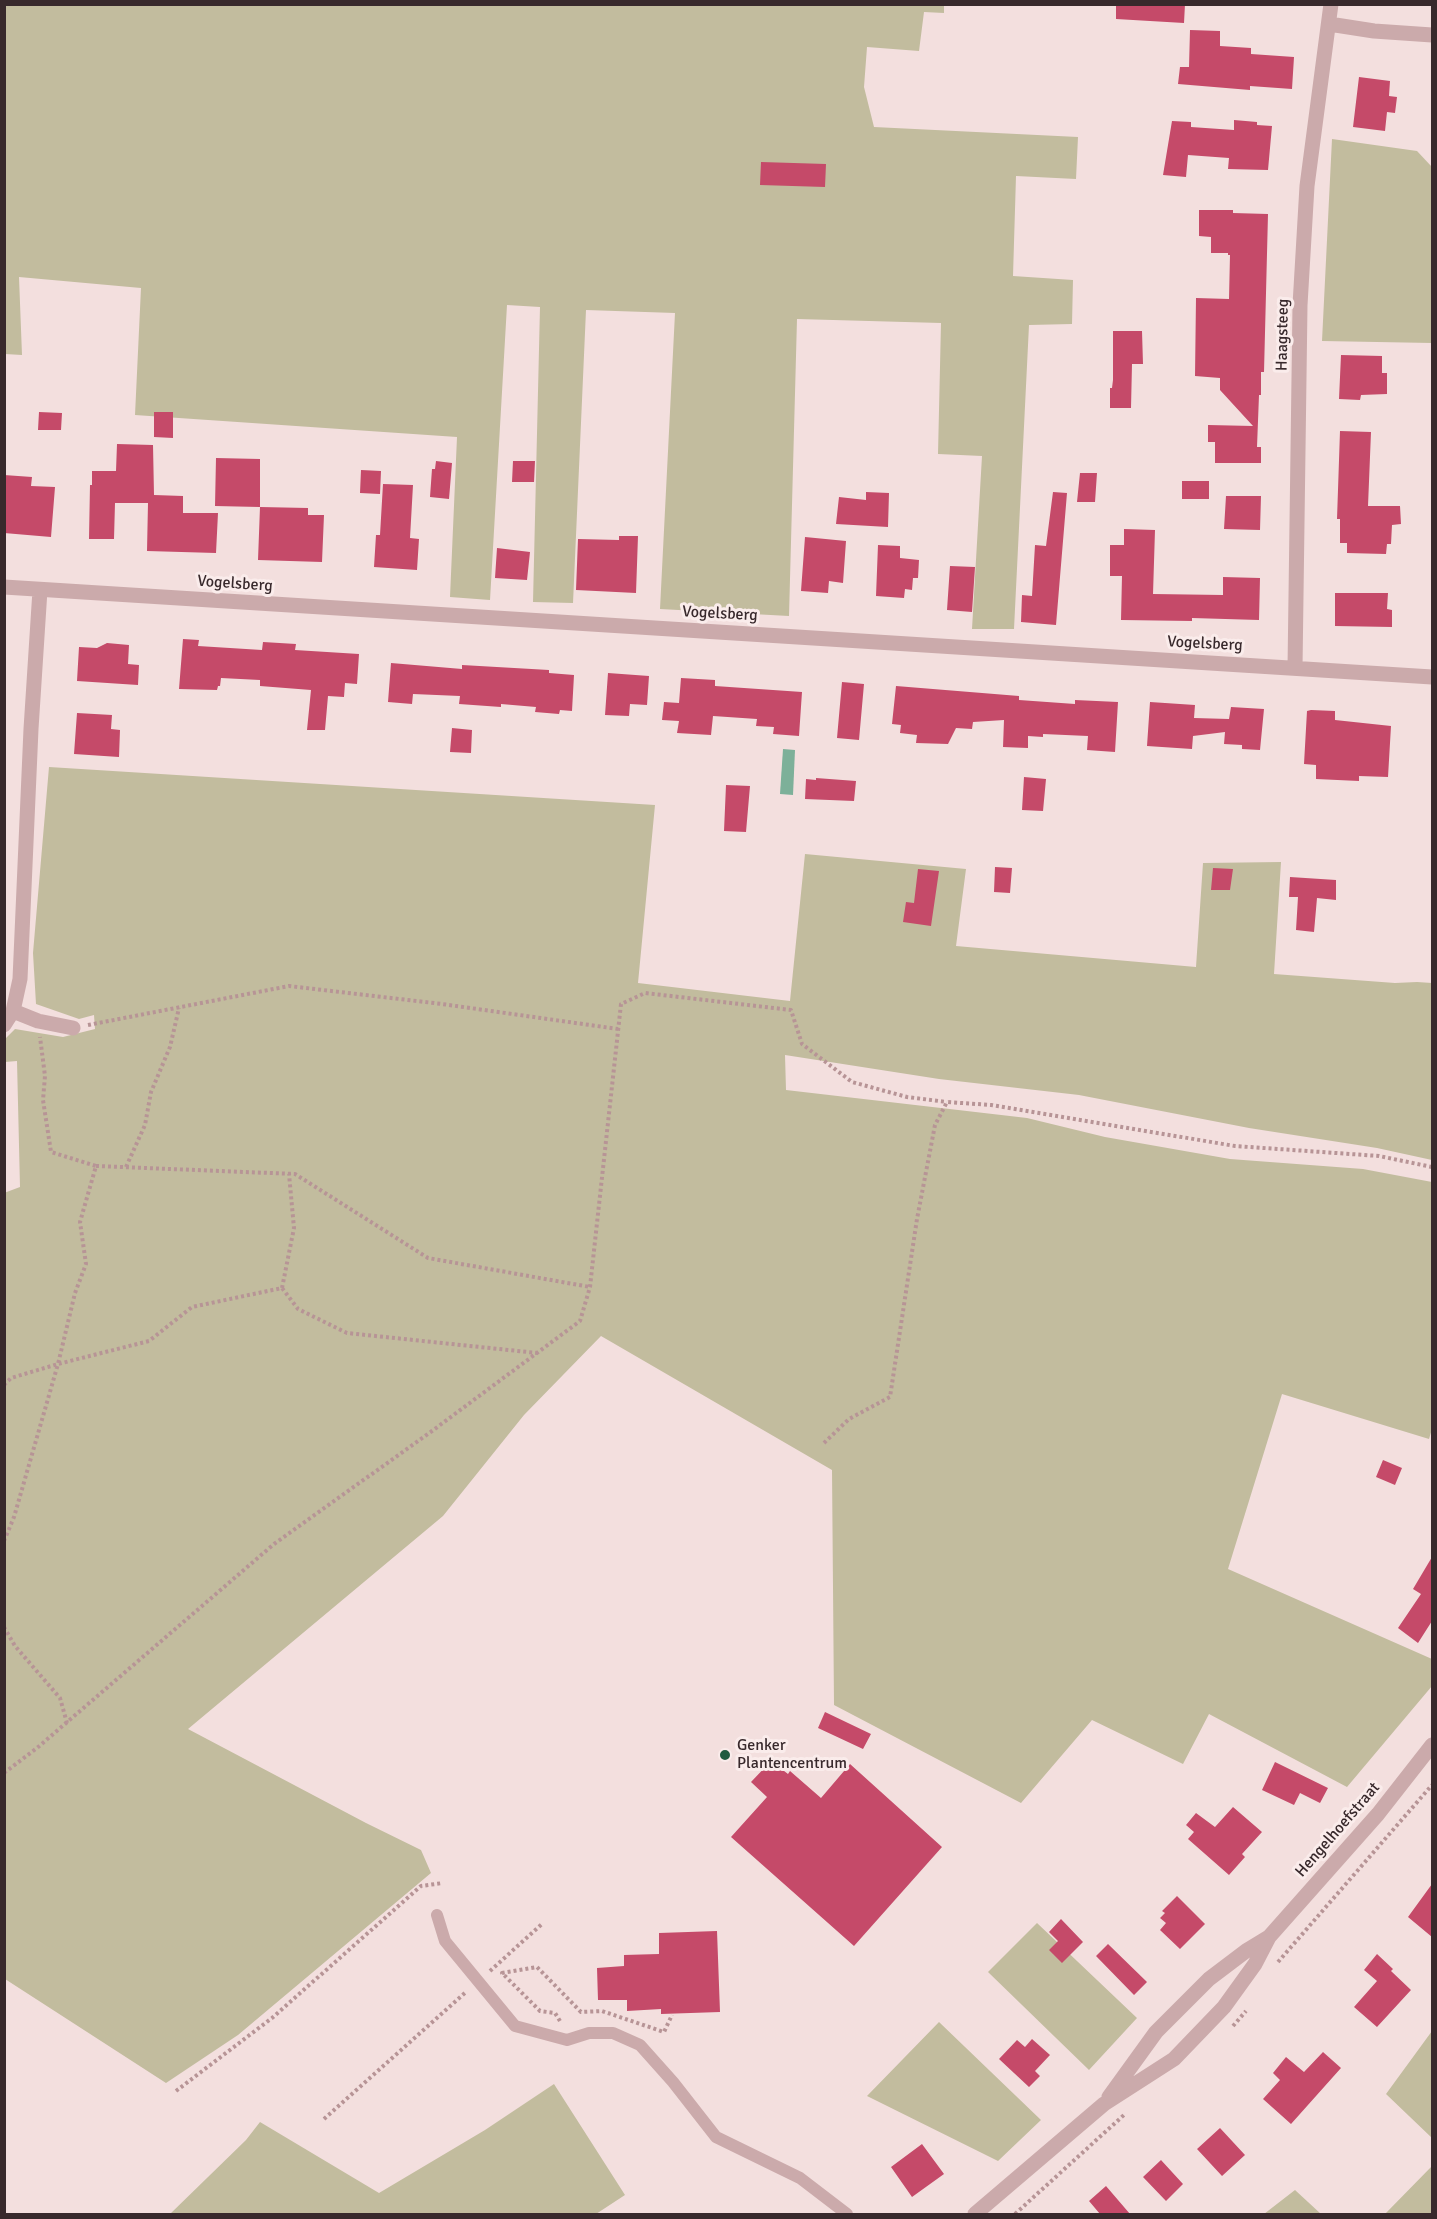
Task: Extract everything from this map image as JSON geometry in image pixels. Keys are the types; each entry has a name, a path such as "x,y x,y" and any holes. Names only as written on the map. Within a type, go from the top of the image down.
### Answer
{"street":[{"name":"Haagsteeg","path":"1295,668 1302,270 1306,186 1331,4"},
{"path":"1329,24 1374,31 1432,35"},
{"name":"Vogelsberg","path":"4,587 1432,677"},
{"path":"4,1025 14,1011 20,979 31,729 40,590"},
{"path":"14,1011 38,1021 72,1028"},
{"name":"Hengelhoefstraat","path":"975,2214 1104,2104 1174,2059 1224,2007 1256,1964 1269,1937 1378,1814 1432,1745"},
{"name":"Hengelhoefstraat","path":"1104,2104 1156,2032 1209,1979 1246,1950 1269,1937"}],"lane":[{"path":"437,1915 445,1941 515,2026 567,2040 588,2033 613,2033 640,2045 673,2082 716,2137 800,2178 848,2214"}],"path":[{"path":"72,1028 289,986 442,1004 618,1029"},
{"path":"4,1773 67,1723 273,1545 580,1321 590,1287 621,1004 645,993 791,1010 802,1044 852,1083 907,1097 991,1105 1235,1146 1378,1156 1432,1167"},
{"path":"126,1167 145,1125 151,1092 170,1047 179,1008"},
{"path":"38,1021 45,1076 43,1100 51,1152 96,1166 295,1174 428,1258 590,1287"},
{"path":"824,1443 849,1419 890,1397 917,1219 933,1135 935,1125 947,1102"},
{"path":"4,1541 14,1517 58,1364 75,1293 86,1264 80,1222 96,1166"},
{"path":"289,1174 294,1228 282,1288 298,1309 347,1333 537,1353"},
{"path":"4,1385 11,1378 149,1341 192,1307 282,1288"},
{"path":"4,1628 15,1646 60,1698 67,1723"},
{"path":"177,2091 272,2019 421,1886 443,1883"},
{"path":"324,2119 543,1923"},
{"path":"502,1974 537,1966 581,2012 602,2011 664,2032 672,2015"},
{"path":"495,1967 540,2011 555,2013 574,2038"}],"shaded area":[{"path":"5,5 944,5 944,13 924,12 919,51 867,47 864,87 874,127 1078,137 1076,179 1016,176 1013,276 1073,280 1072,324 1029,325 1014,629 972,629 982,456 938,454 941,323 797,319 789,616 660,609 675,313 586,310 573,603 533,602 540,307 507,305 490,600 450,597 457,437 135,415 141,288 19,277 22,355 5,354"},
{"path":"1332,139 1417,151 1432,167 1432,343 1322,341"},
{"path":"783,749 795,750 793,795 780,794"},
{"path":"49,767 655,805 638,983 790,1001 805,854 966,869 956,946 1196,967 1203,863 1281,862 1274,974 1395,983 1432,983 1432,1160 1377,1148 1249,1128 1079,1095 939,1079 785,1055 786,1090 1027,1118 1105,1137 1230,1159 1363,1169 1432,1182 1432,1429 1429,1439 1282,1394 1228,1569 1432,1659 1432,1686 1347,1787 1209,1714 1183,1764 1092,1720 1021,1803 834,1705 832,1470 601,1336 524,1415 443,1516 188,1729 421,1850 431,1873 238,2035 166,2083 5,1979 4,1193 20,1187 17,1061 5,1062 5,1039 15,1029 63,1037 95,1029 94,1015 79,1019 36,1004 33,953"},
{"path":"1037,1923 1137,2018 1089,2070 988,1972"},
{"path":"939,2022 1041,2120 998,2161 867,2096"},
{"path":"1432,2031 1432,2138 1386,2094"},
{"path":"554,2084 625,2195 596,2214 170,2214 246,2140 260,2122 379,2193 485,2130"},
{"path":"1432,2166 1432,2214 1385,2214"},
{"path":"1295,2190 1321,2214 1264,2214"}],"building":[{"path":"1116,4 1185,4 1184,23 1116,19"},
{"path":"1190,30 1220,31 1220,46 1251,48 1251,54 1294,57 1292,89 1250,86 1250,90 1178,84 1180,67 1189,67"},
{"path":"1359,77 1390,81 1389,96 1397,97 1395,113 1387,112 1385,131 1353,127"},
{"path":"1234,120 1272,126 1268,170 1228,169 1229,158 1188,155 1186,177 1163,175 1172,121 1191,122 1191,127 1234,130"},
{"path":"761,162 826,164 825,187 760,185"},
{"path":"1199,210 1233,210 1233,213 1268,214 1264,372 1261,372 1257,447 1261,447 1261,463 1215,463 1215,442 1208,442 1208,425 1253,426 1220,390 1220,378 1195,376 1196,298 1229,299 1230,255 1211,253 1211,237 1199,236"},
{"path":"1113,331 1142,331 1143,364 1132,364 1131,408 1110,408 1110,388 1112,388 1113,380"},
{"path":"1341,355 1382,356 1382,373 1387,373 1387,394 1361,395 1360,400 1339,399"},
{"path":"39,412 62,413 61,430 38,430"},
{"path":"154,412 173,412 173,438 154,437"},
{"path":"1340,431 1371,432 1368,506 1400,506 1401,524 1392,525 1391,544 1387,544 1386,554 1347,553 1347,543 1340,543 1340,519 1337,519"},
{"path":"117,444 153,445 154,495 183,496 183,513 218,513 216,553 147,551 148,503 115,503 114,539 89,539 92,471 116,471"},
{"path":"216,458 260,459 260,507 215,506"},
{"path":"436,461 452,463 449,499 430,497 432,469 435,469"},
{"path":"513,461 535,461 534,482 512,482"},
{"path":"361,470 381,471 380,494 360,493"},
{"path":"1080,473 1097,473 1095,502 1077,502"},
{"path":"4,475 32,477 31,486 55,487 51,537 4,533"},
{"path":"1182,481 1209,481 1209,499 1182,499"},
{"path":"383,484 413,485 410,538 419,539 417,570 374,567 376,535 380,535"},
{"path":"866,492 889,493 888,527 836,524 839,497 866,500"},
{"path":"1053,492 1067,493 1056,625 1021,622 1022,595 1032,596 1035,545 1046,546"},
{"path":"1226,496 1261,496 1260,530 1224,529"},
{"path":"260,507 308,508 308,515 324,515 322,562 258,560"},
{"path":"1124,529 1155,530 1153,594 1223,595 1223,577 1260,578 1259,620 1192,618 1192,621 1121,620 1122,576 1110,576 1110,545 1124,545"},
{"path":"619,536 638,536 636,593 576,590 578,539 619,540"},
{"path":"805,537 846,541 843,583 829,581 828,593 801,591"},
{"path":"878,545 900,546 900,558 919,560 918,578 913,578 912,590 905,589 904,598 876,596"},
{"path":"497,548 530,552 527,580 495,578"},
{"path":"950,566 975,567 972,612 947,610"},
{"path":"1335,593 1388,593 1387,609 1392,610 1392,627 1335,626"},
{"path":"183,639 199,640 198,646 262,650 263,642 296,644 295,650 359,654 357,684 345,683 344,697 328,696 325,730 307,730 311,690 260,686 260,680 221,678 217,690 179,689"},
{"path":"107,643 129,645 128,664 139,665 138,685 77,681 79,647 97,648"},
{"path":"391,663 462,669 462,665 549,670 549,673 574,675 572,711 560,710 559,714 535,712 536,707 459,704 460,696 413,694 412,704 388,702"},
{"path":"608,673 649,676 647,705 630,704 629,716 605,715"},
{"path":"681,678 715,680 715,686 802,692 799,736 773,734 774,727 756,726 757,719 713,716 711,735 677,733 679,721 662,720 664,702 679,703"},
{"path":"842,682 864,684 859,740 837,738"},
{"path":"896,686 1019,696 1019,700 1075,704 1075,700 1118,702 1115,752 1087,750 1088,736 1043,734 1043,737 1028,736 1028,748 1003,747 1004,720 973,722 972,729 956,728 948,744 916,743 917,735 900,733 901,725 892,724"},
{"path":"1150,702 1195,705 1194,718 1229,719 1231,707 1264,709 1260,750 1242,749 1242,745 1224,744 1225,732 1193,736 1192,749 1147,746"},
{"path":"1307,711 1335,711 1335,720 1391,726 1388,777 1359,776 1359,781 1316,779 1316,765 1304,764"},
{"path":"77,713 112,715 111,729 120,730 119,757 74,754"},
{"path":"452,728 472,730 471,753 450,752"},
{"path":"1024,777 1046,779 1043,811 1022,810"},
{"path":"816,778 856,781 854,801 805,799 806,779 816,780"},
{"path":"726,785 750,786 746,832 724,831"},
{"path":"995,867 1012,868 1010,893 994,892"},
{"path":"1213,868 1233,869 1230,890 1211,890"},
{"path":"918,869 939,871 931,926 903,922 906,902 914,903"},
{"path":"1290,877 1336,880 1336,900 1317,898 1314,932 1296,930 1298,897 1289,897"},
{"path":"1383,1460 1402,1468 1395,1485 1376,1477"},
{"path":"1432,1557 1432,1621 1418,1643 1398,1628 1421,1594 1413,1589"},
{"path":"825,1712 871,1734 863,1749 818,1728"},
{"path":"771,1761 788,1774 790,1771 821,1798 850,1764 942,1847 854,1946 731,1837 767,1797 751,1782"},
{"path":"1275,1762 1328,1788 1320,1803 1300,1793 1294,1805 1262,1790"},
{"path":"1233,1807 1262,1832 1242,1854 1245,1857 1229,1875 1188,1839 1194,1832 1186,1825 1196,1813 1215,1827"},
{"path":"1432,1884 1432,1937 1408,1917"},
{"path":"1177,1896 1205,1924 1180,1949 1160,1930 1166,1923 1160,1918 1165,1913 1162,1911"},
{"path":"1061,1919 1083,1942 1062,1963 1049,1950 1058,1941 1049,1932"},
{"path":"717,1931 720,2012 661,2014 661,2009 627,2011 627,2000 598,2000 597,1968 624,1966 624,1955 659,1954 659,1933"},
{"path":"1108,1944 1147,1982 1134,1995 1096,1956"},
{"path":"1377,1954 1411,1990 1377,2027 1354,2007 1377,1981 1364,1970"},
{"path":"1032,2039 1050,2055 1035,2071 1040,2076 1029,2087 999,2059 1017,2040 1025,2047"},
{"path":"1323,2052 1341,2068 1291,2124 1263,2099 1280,2080 1273,2073 1286,2057 1304,2072"},
{"path":"1220,2128 1245,2155 1222,2176 1197,2149"},
{"path":"922,2144 944,2174 912,2197 891,2167"},
{"path":"1161,2160 1183,2184 1166,2201 1143,2177"},
{"path":"1106,2186 1130,2214 1100,2214 1089,2201"}],"place":[{"name":"Genker Plantencentrum","path":"725,1755"}]}
